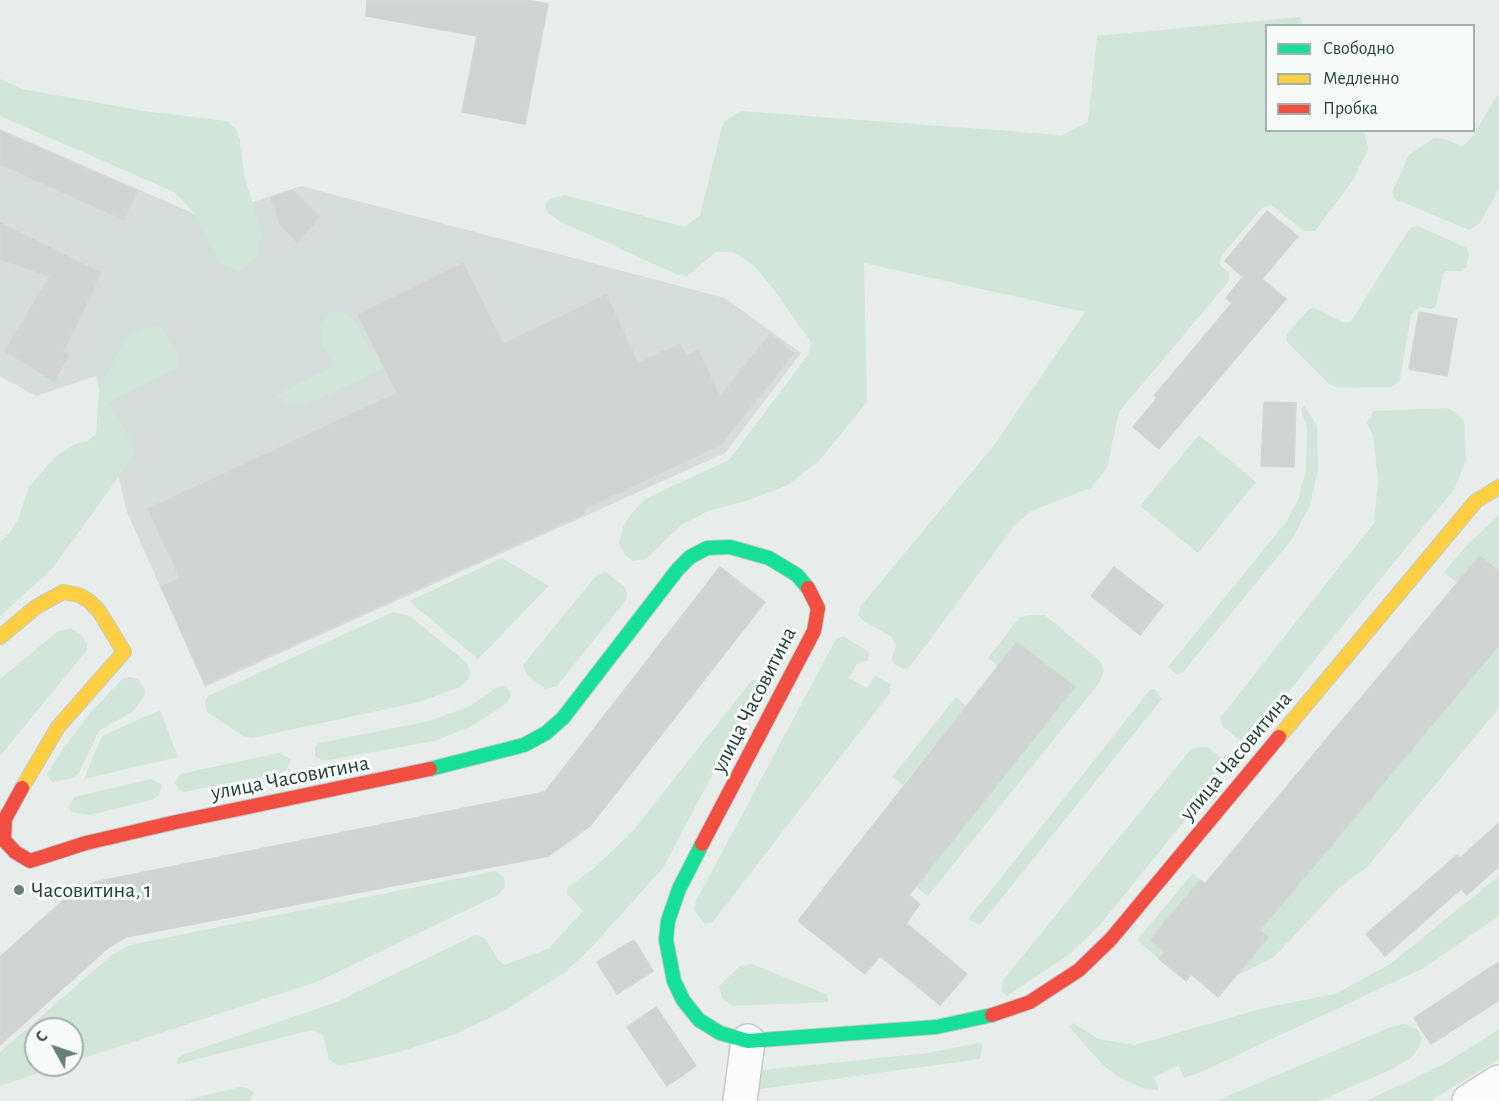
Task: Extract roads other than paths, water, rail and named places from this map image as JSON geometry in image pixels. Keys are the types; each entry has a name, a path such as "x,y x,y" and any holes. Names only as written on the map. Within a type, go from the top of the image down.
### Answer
{"street":[{"name":"улица Часовитина","path":"0,636 36,607 63,592 79,595 89,601 99,611 124,652 58,727 34,765 5,819 3,830 8,846 30,861 86,843 196,818 392,779 524,744 546,733 563,718 678,569 690,557 707,548 730,547 769,558 797,575 811,591 818,608 814,631 679,889 668,921 666,939 674,981 683,1000 699,1020 720,1033 748,1041 936,1026 1004,1013 1030,1002 1079,970 1118,930 1476,501 1499,487"},
{"path":"740,1101 748,1041"},
{"path":"1469,1101 1499,1082"}],"place":[{"name":"Часовитина, 1","path":"19,890"}]}
